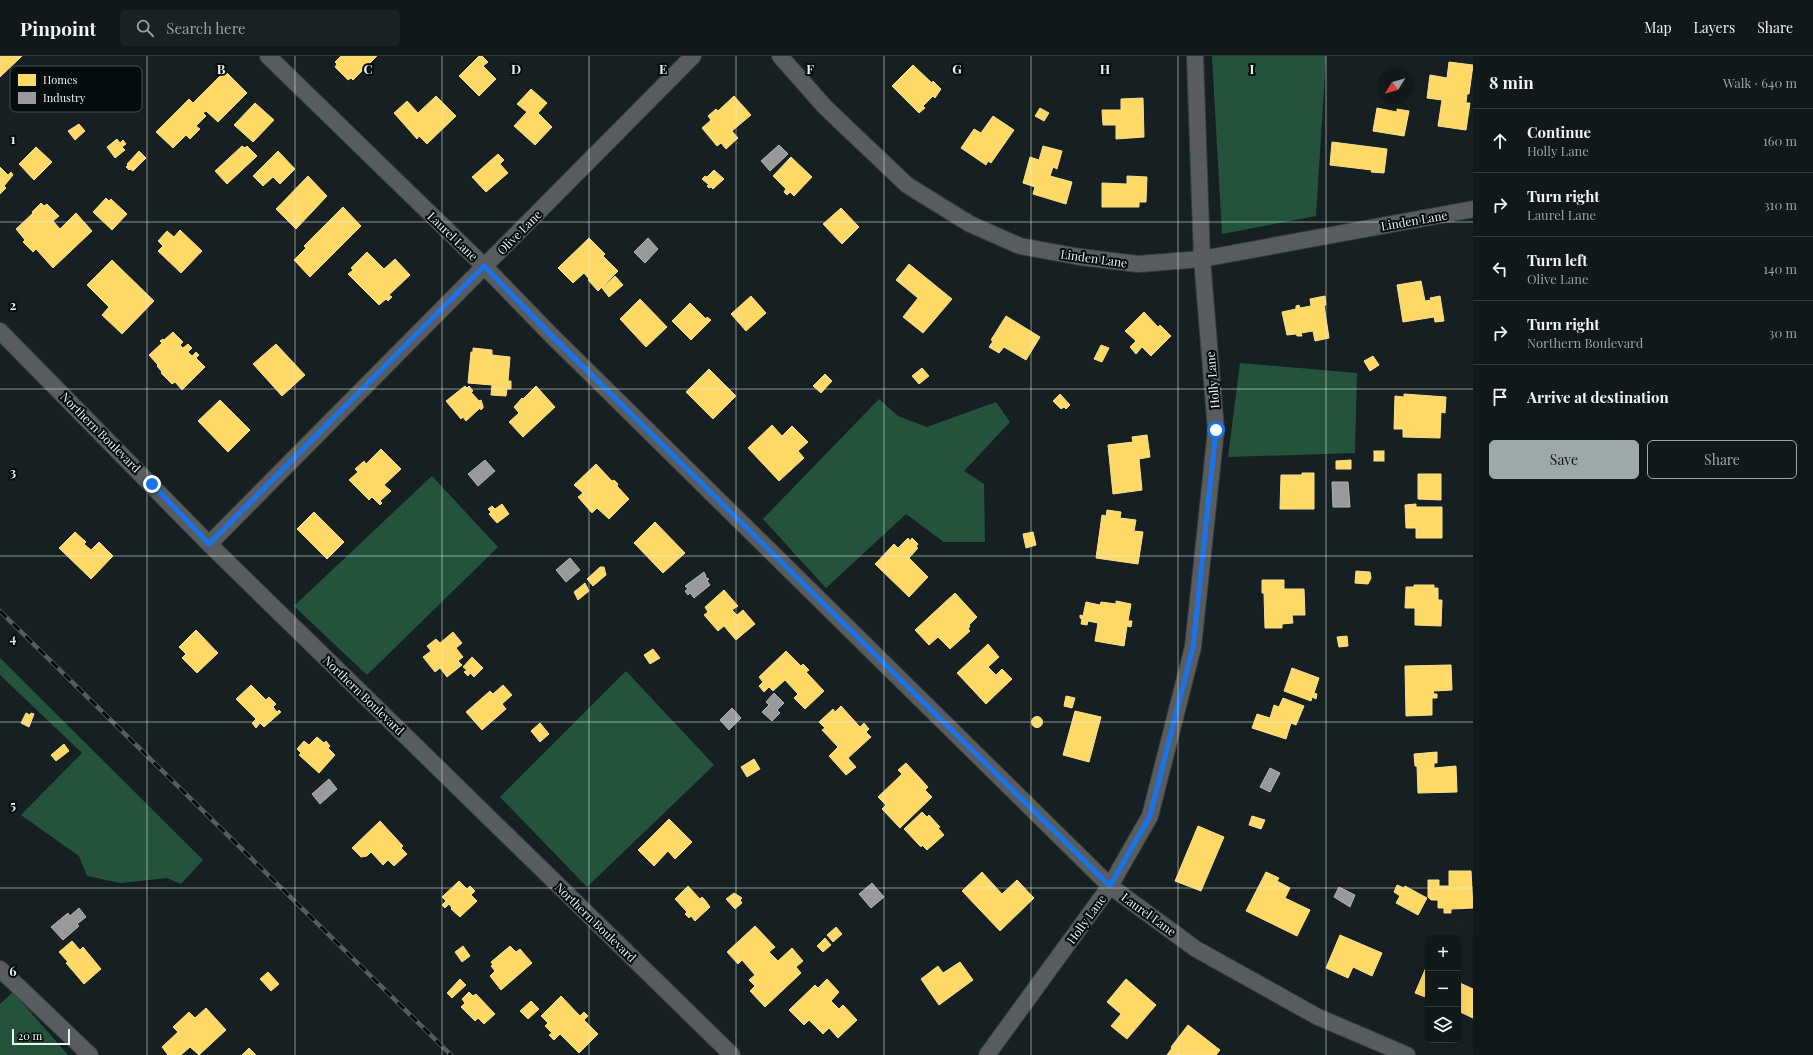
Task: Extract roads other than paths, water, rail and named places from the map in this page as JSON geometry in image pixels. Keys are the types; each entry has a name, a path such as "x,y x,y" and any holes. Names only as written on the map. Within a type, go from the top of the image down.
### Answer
{"street":[{"name":"Laurel Lane","path":"268,56 484,266 551,335 1110,886 1196,949 1318,1017 1407,1055"},
{"name":"Olive Lane","path":"209,544 693,56"},
{"name":"Linden Lane","path":"780,56 825,107 907,185 970,224 1020,246 1080,257 1138,264 1202,259 1473,209"},
{"name":"Holly Lane","path":"987,1055 1110,886 1150,816 1193,647 1216,430 1202,259 1195,56"},
{"name":"Northern Boulevard","path":"0,331 209,544 732,1055"},
{"path":"0,969 90,1055"}],"railway":[{"path":"0,611 451,1055"}]}
